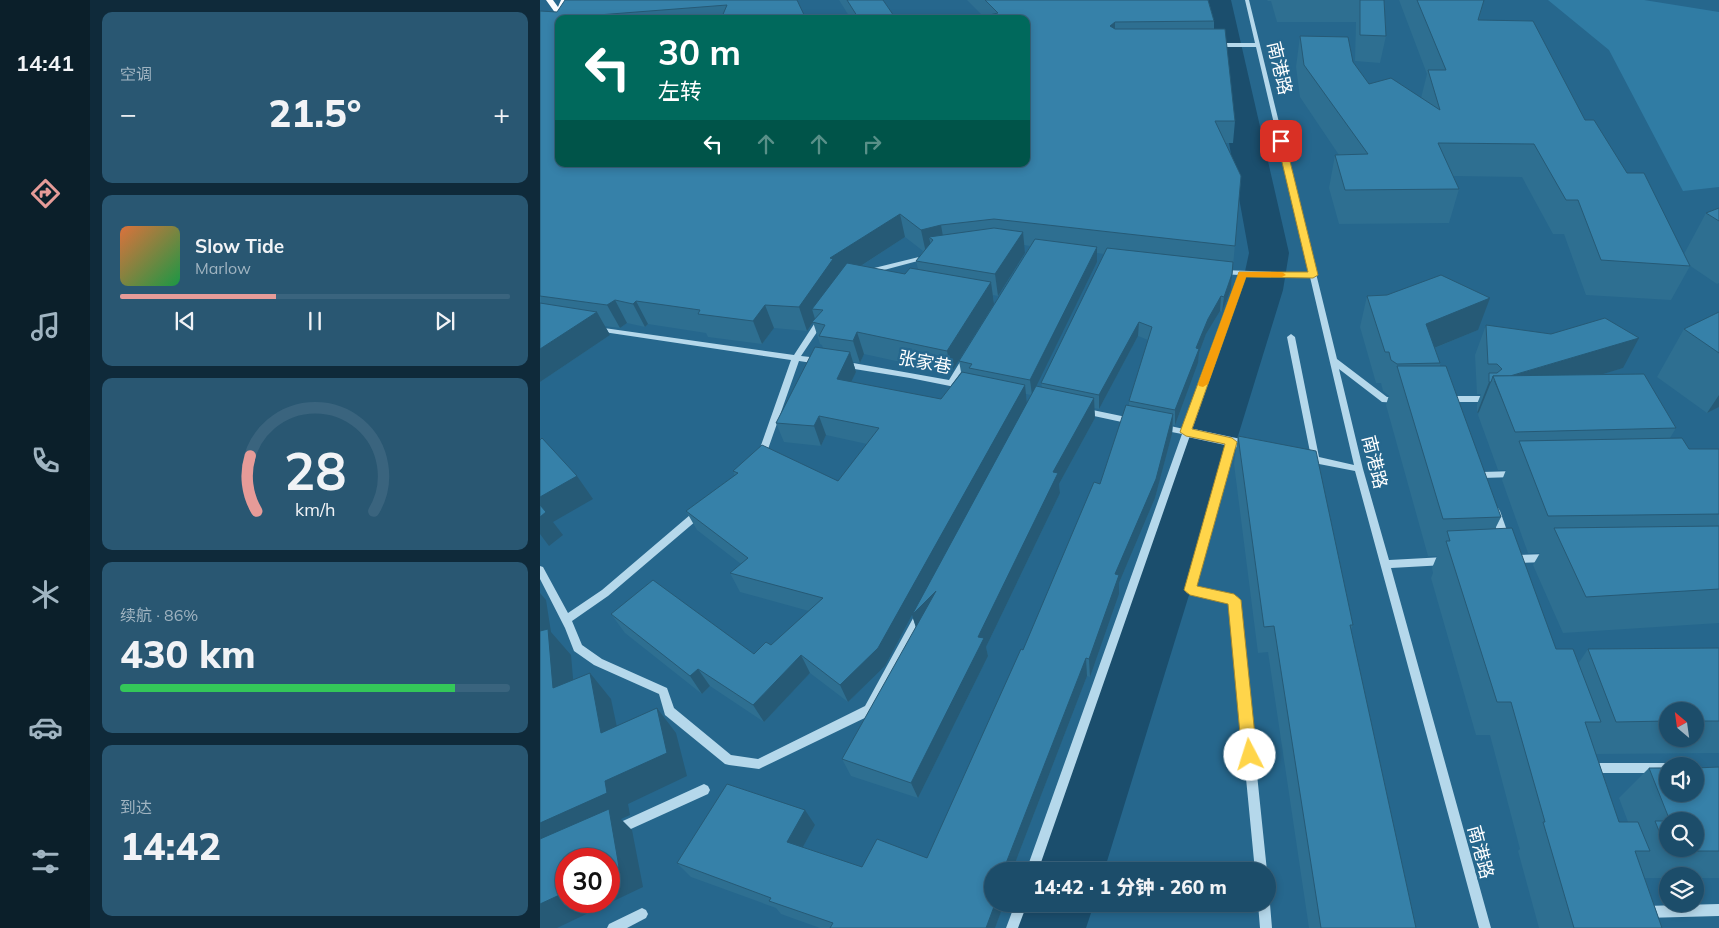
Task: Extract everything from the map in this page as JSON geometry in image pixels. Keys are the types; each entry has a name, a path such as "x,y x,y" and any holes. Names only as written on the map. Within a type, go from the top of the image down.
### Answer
{"main road":[{"path":"549,0 560,14"},
{"path":"560,14 564,0"},
{"path":"540,32 555,18"}],"street":[{"name":"南港路","path":"1247,0 1360,469 1485,928"},
{"path":"1210,45 1257,45"},
{"path":"877,279 858,275 937,255"},
{"path":"1214,271 1243,274 1312,275"},
{"path":"1035,862 1243,274"},
{"path":"751,468 763,452 796,358 825,314"},
{"path":"588,328 824,362"},
{"path":"1291,337 1318,473"},
{"path":"951,383 971,351"},
{"path":"1333,360 1385,400 1405,400"},
{"name":"张家巷","path":"834,363 970,387"},
{"path":"1434,399 1484,399"},
{"path":"1074,409 1140,422"},
{"path":"1149,424 1260,448"},
{"path":"1232,442 1190,590 1234,600 1260,862"},
{"path":"1312,459 1360,469"},
{"path":"1482,475 1521,474"},
{"path":"1492,502 1510,562 1561,558"},
{"path":"566,619 605,592 707,506"},
{"path":"1385,564 1454,561"},
{"path":"540,570 566,619 578,648 598,662 663,691 669,711 729,760 758,764 869,710 925,607"},
{"path":"1586,768 1659,768"},
{"path":"604,836 704,790"},
{"path":"1637,912 1719,910"},
{"path":"1012,928 1018,912"},
{"path":"1265,912 1266,928"},
{"path":"613,928 642,914"}],"shaded area":[{"path":"1548,0 1644,0 1719,12 1719,187 1683,191 1609,50"}],"building":[{"path":"565,0 797,0 804,15 723,15 727,5 598,15 555,15 555,167 1030,167 1030,15 989,15 998,13 985,0 1208,0 1214,21 1115,22 1110,26 1115,29 1225,29 1235,121 1215,121 1241,176 1235,246 994,219 941,225 921,230 900,214 830,258 833,259 799,307 765,305 753,321 698,314 700,310 636,301 633,304 615,300 607,305 540,296 540,11 557,12"},
{"path":"847,0 883,0 893,15 856,15"},
{"path":"1360,0 1384,0 1386,36 1360,35"},
{"path":"1417,0 1484,0 1478,20 1533,21 1585,120 1594,120 1627,173 1644,173 1690,266 1601,260 1578,200 1566,200 1534,144 1438,143 1459,189 1345,190 1335,155 1368,154 1304,65 1300,36 1348,37 1353,62 1369,84 1391,78 1440,110 1428,70 1446,70"},
{"path":"1719,208 1719,221 1706,213"},
{"path":"994,228 1023,232 995,274 916,261 933,240 929,237"},
{"path":"1035,239 1097,247 1030,380 969,368 972,364 959,361"},
{"path":"1107,248 1233,262 1232,274 1224,297 1221,296 1208,319 1196,348 1199,349 1175,410 1129,401 1152,327 1139,322 1099,395 1041,383"},
{"path":"847,263 905,274 910,268 991,282 947,351 857,332 853,341 819,336 825,325 812,322 823,310 812,309"},
{"path":"1441,275 1490,298 1426,324 1440,363 1397,364 1391,360 1389,352 1385,352 1367,296 1387,295"},
{"path":"540,303 597,312 540,349"},
{"path":"1719,312 1719,353 1684,329"},
{"path":"1605,318 1639,338 1510,376 1493,376 1491,382 1489,382 1489,373 1497,373 1502,369 1497,364 1488,364 1486,325 1551,334"},
{"path":"815,347 850,352 837,379 941,399 962,372 1025,385 878,648 840,685 801,655 753,705 698,669 690,676 611,614 653,580 754,654 766,642 771,645 823,598 730,573 748,558 686,511 738,473 733,471 762,445 838,481 879,428 819,416 814,426 776,423"},
{"path":"1397,366 1446,366 1501,517 1443,519"},
{"path":"1644,374 1676,428 1515,432 1493,376"},
{"path":"1036,386 1094,398 1053,472 1058,473 978,637 984,638 911,783 842,759 936,591 912,615"},
{"path":"1126,405 1173,414 1156,479 1115,574 1119,575 1089,659 1086,658 1007,862 984,862 984,912 992,912 986,928 830,928 833,923 769,901 771,898 677,863 727,784 805,810 787,842 862,867 877,839 927,858 1021,649 1023,650 1094,482 1100,484"},
{"path":"1238,436 1316,451 1353,625 1350,625 1416,928 1321,928 1274,626 1264,627"},
{"path":"542,438 577,476 540,497 540,440"},
{"path":"1682,438 1689,449 1719,449 1719,514 1548,516 1519,441"},
{"path":"540,505 546,512 540,517"},
{"path":"1719,526 1719,589 1586,597 1554,528"},
{"path":"1512,528 1556,649 1573,649 1601,722 1585,722 1619,822 1638,822 1650,851 1635,851 1662,928 1574,928 1511,702 1497,702 1446,541 1450,541 1447,531"},
{"path":"548,629 553,688 590,673 601,733 657,708 667,753 605,781 607,793 540,823 540,631"},
{"path":"1719,648 1719,721 1704,721 1704,702 1659,702 1659,721 1616,722 1588,649"},
{"path":"1719,767 1719,851 1704,851 1704,812 1666,812 1662,802 1704,802 1704,768"},
{"path":"1649,768 1659,768 1659,793"},
{"path":"609,809 616,848 555,848 555,897 540,904 540,839"},
{"path":"1655,821 1659,821 1659,831"}],"waterway":[{"path":"1071,862 1206,463 1262,290 1269,253 1217,0"},
{"path":"1049,928 1054,912"}],"slow traffic":[{"path":"1203,384 1243,274 1282,275"}],"route":[{"path":"1250,755 1234,600 1190,590 1232,442 1186,432 1243,274 1313,275 1281,141"}]}
